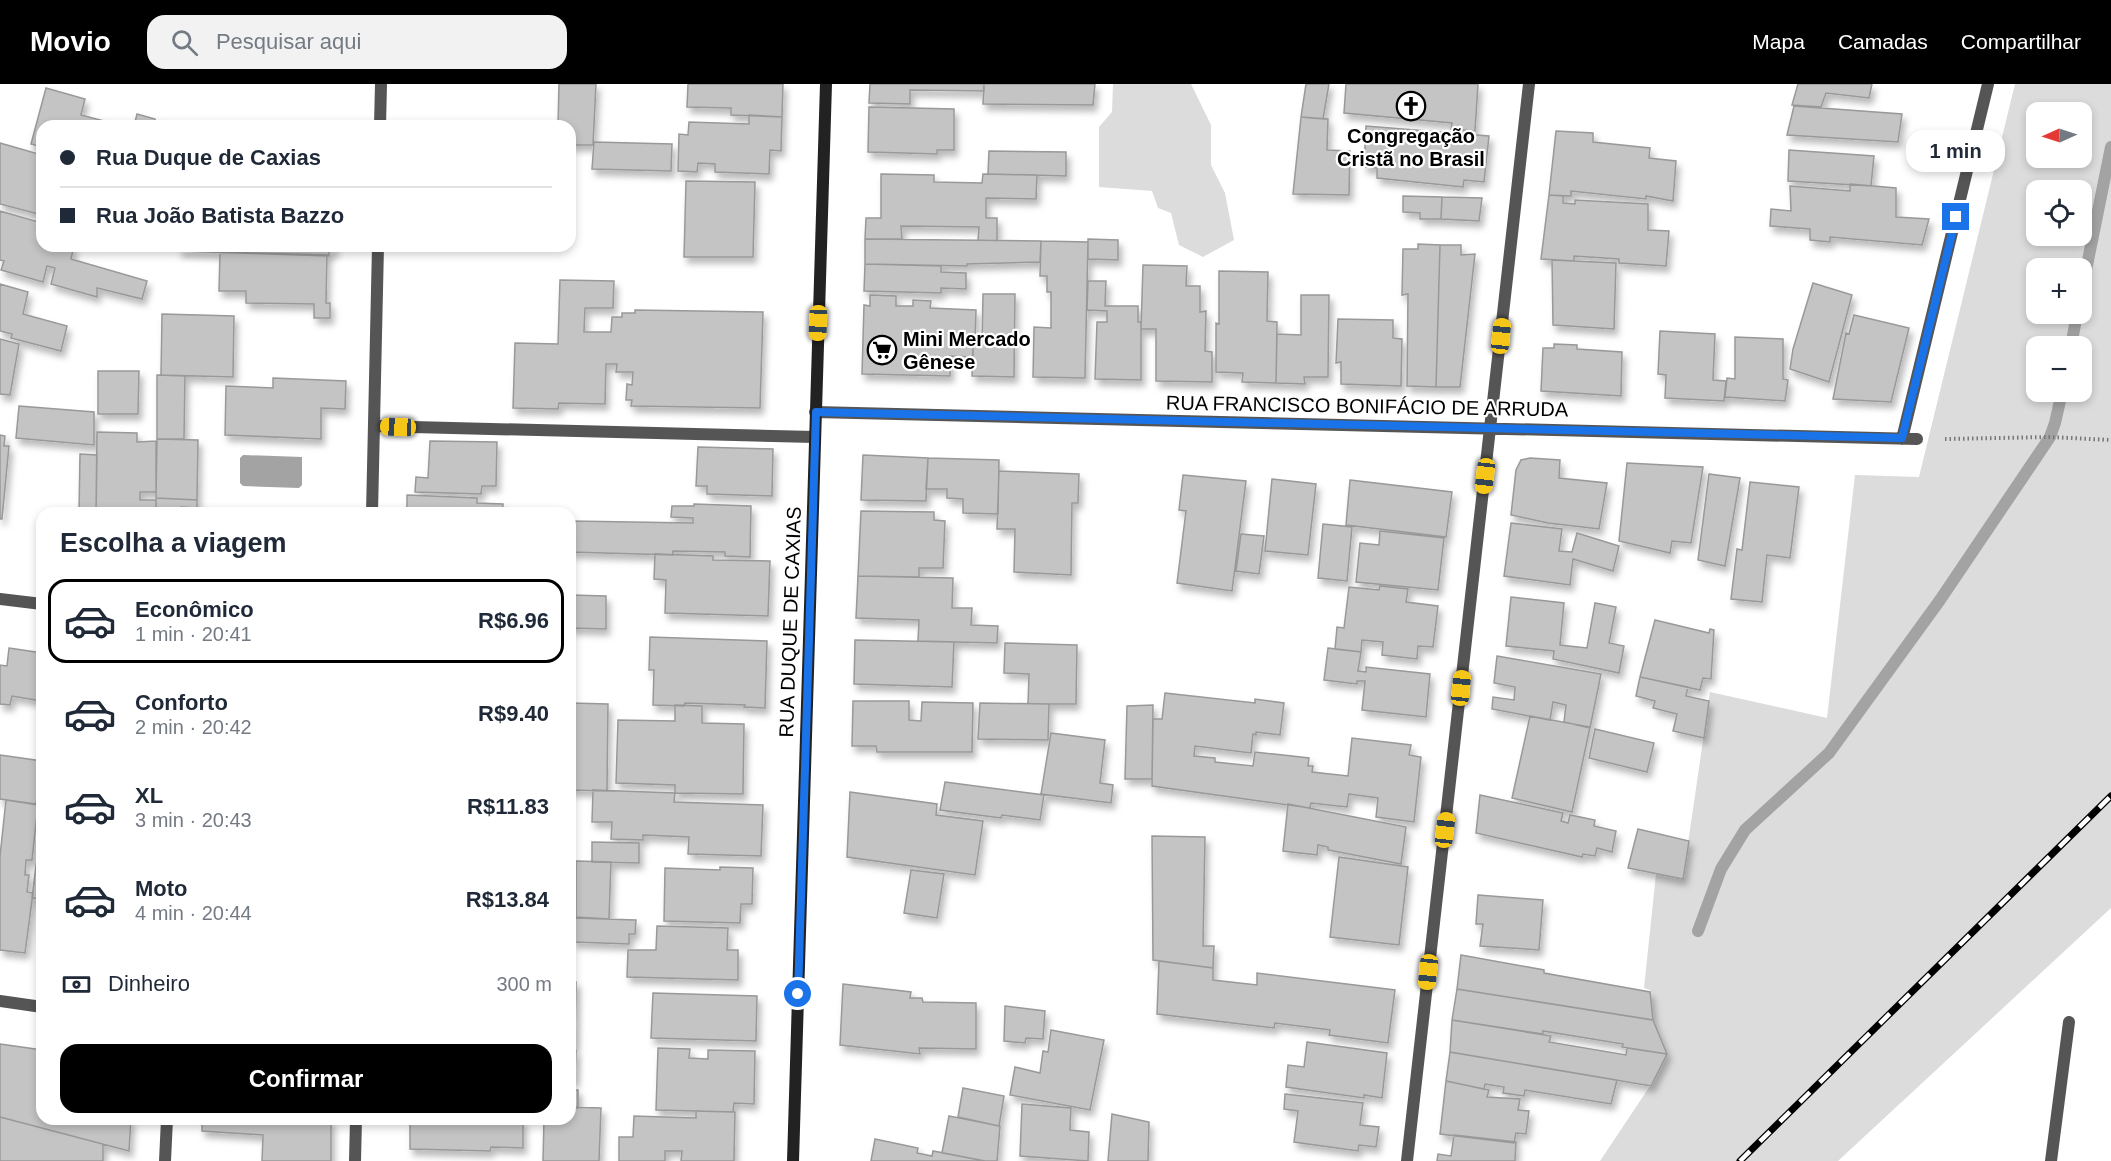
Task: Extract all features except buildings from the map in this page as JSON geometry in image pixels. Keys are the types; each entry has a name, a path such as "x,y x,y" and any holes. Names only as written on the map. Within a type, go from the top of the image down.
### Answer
{"main road":[{"name":"RUA DUQUE DE CAXIAS","path":"793,1161 826,84"}],"street":[{"path":"380,120 381,84"},
{"path":"1407,1161 1529,84"},
{"path":"1902,438 1988,84"},
{"path":"372,507 378,252"},
{"name":"RUA FRANCISCO BONIFÁCIO DE ARRUDA","path":"816,412 1917,439"},
{"path":"374,426 815,437"},
{"path":"0,599 36,603"},
{"path":"0,1001 36,1006"},
{"path":"2051,1161 2069,1022"},
{"path":"165,1161 167,1125"},
{"path":"355,1161 356,1125"}],"path":[{"path":"1917,439 2050,436 2111,440"}],"shaded area":[{"path":"1113,84 1191,84 1211,125 1211,165 1225,193 1234,240 1203,257 1179,245 1171,213 1158,208 1152,191 1099,187 1099,127 1112,112"},
{"path":"2015,84 2111,84 2111,908 1838,1161 1600,1161 1650,1086 1667,1054 1653,1020 1650,990 1644,988 1656,874 1683,878 1710,692 1827,718 1855,475 1919,477"},
{"path":"243,455 302,457 302,485 299,488 243,486 240,483 240,458"}],"waterway":[{"path":"2088,258 2111,147"},
{"path":"2073,336 2075,324"},
{"path":"1698,931 1721,869 1745,830 1829,753 1940,600 2050,437 2060,402"}],"railway":[{"path":"1740,1161 2111,796"}],"place":[{"name":"Congregação Cristã no Brasil","path":"1411,106"},
{"name":"Mini Mercado Gênese","path":"882,350"}],"route":[{"path":"798,994 816,412 1902,438 1956,217"}]}
